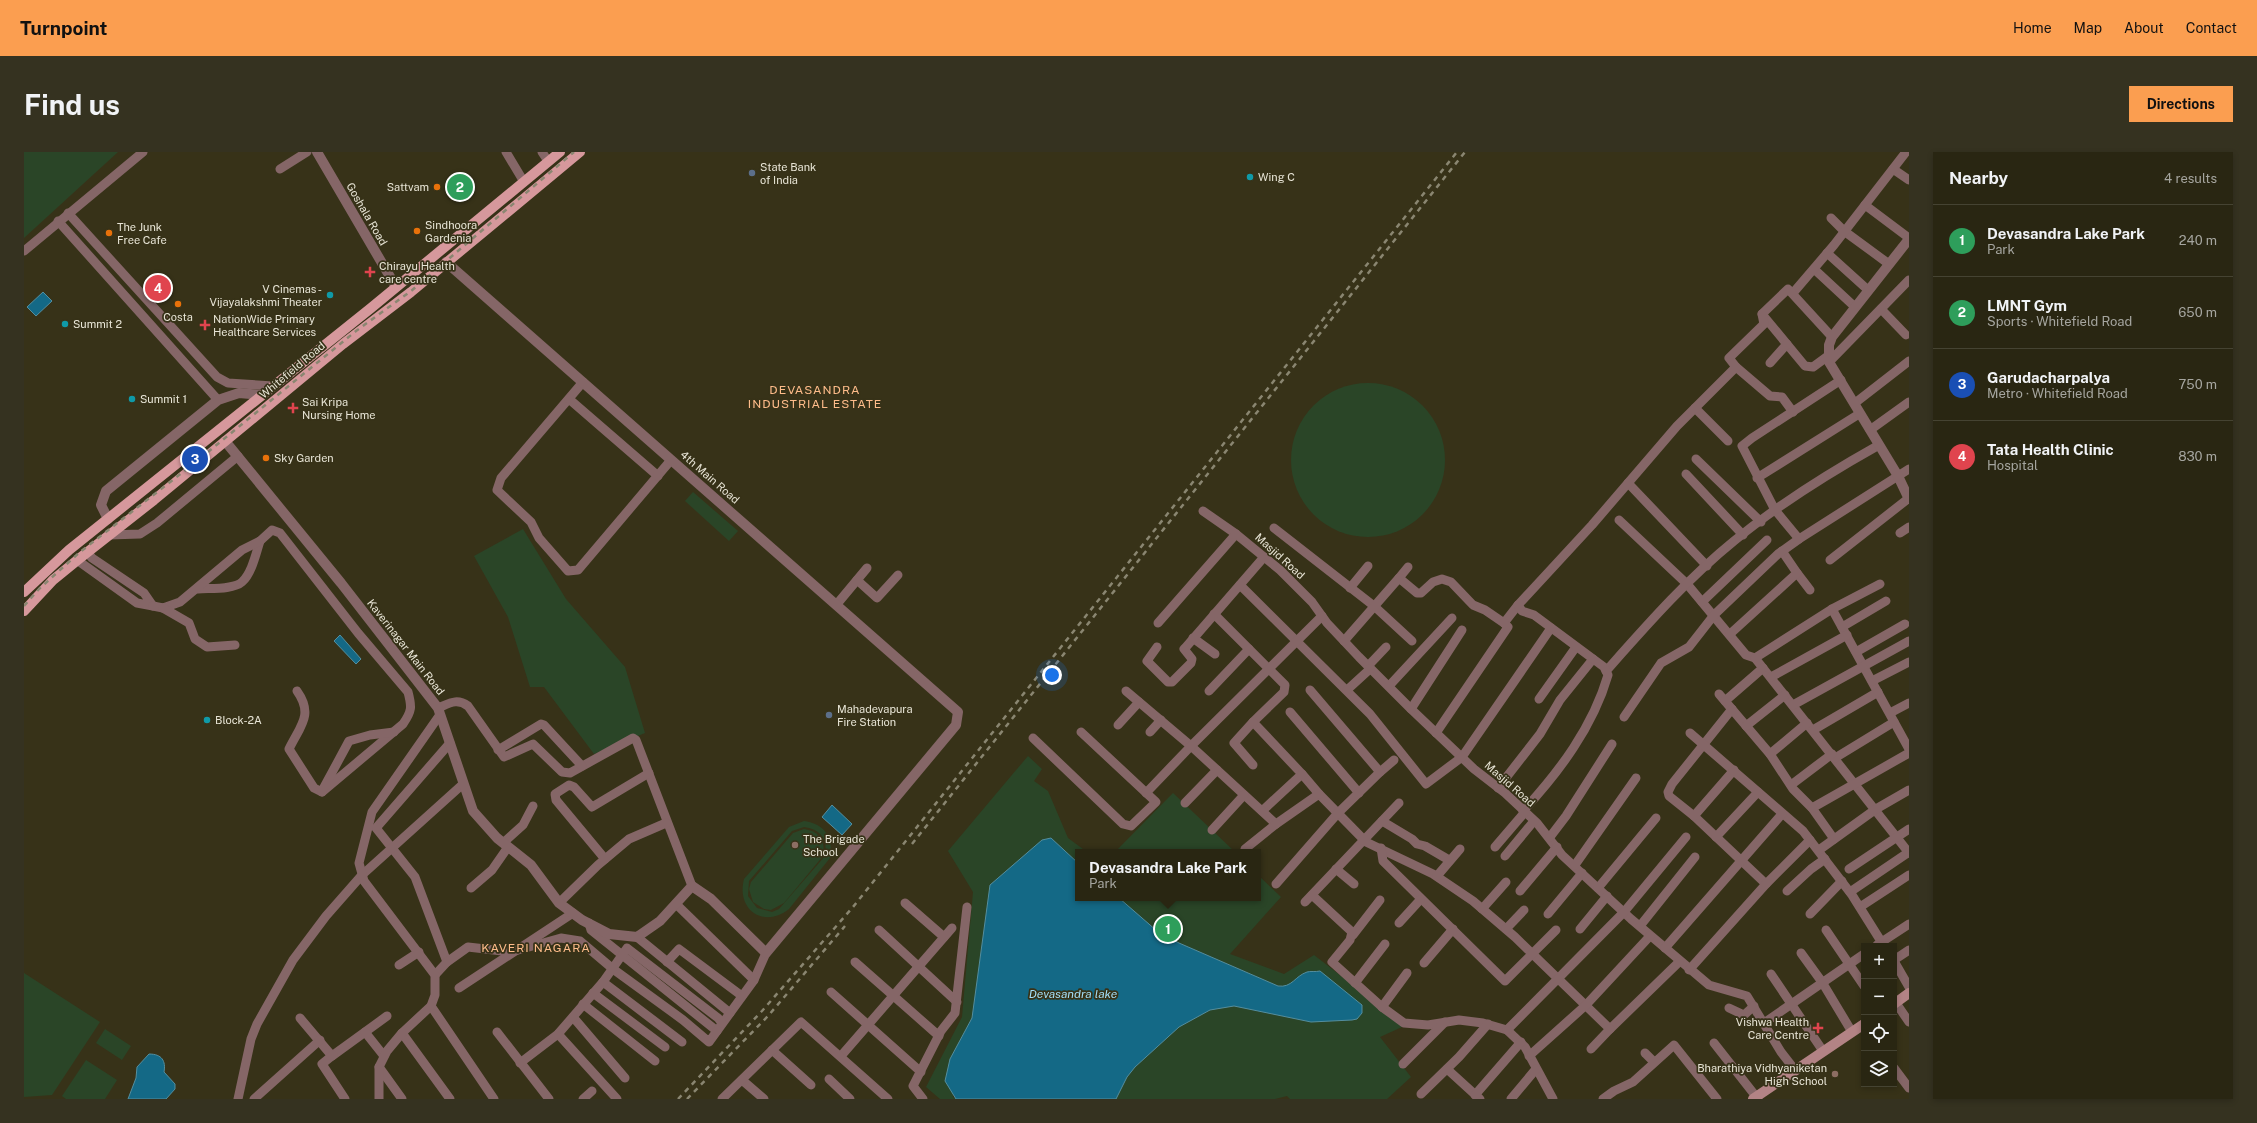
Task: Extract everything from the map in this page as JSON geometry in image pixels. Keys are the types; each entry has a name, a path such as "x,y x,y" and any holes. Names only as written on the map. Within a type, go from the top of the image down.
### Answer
{"main road":[{"name":"Whitefield Road","path":"24,592 46,569 396,287 560,152"},
{"name":"Whitefield Road","path":"24,611 77,560 343,344 411,292 580,152"},
{"path":"24,592 34,600"},
{"path":"1897,1002 1909,993"},
{"path":"1756,1098 1795,1070 1861,1027"}],"street":[{"path":"24,251 58,221 143,152"},
{"path":"280,169 307,152"},
{"name":"Goshala Road","path":"317,152 396,287"},
{"path":"506,152 524,182"},
{"path":"542,152 548,161"},
{"path":"1793,293 1827,253 1906,152"},
{"path":"1893,169 1909,180"},
{"path":"1830,560 1909,498 1898,476 1859,414 1829,359 1832,337 1854,306 1909,238 1865,205"},
{"path":"68,213 137,290 223,381 273,386"},
{"path":"1831,218 1844,231 1889,264"},
{"path":"58,221 218,400"},
{"path":"1827,253 1868,290"},
{"name":"4th Main Road","path":"446,262 837,604 958,712 956,725 766,953"},
{"path":"1814,269 1854,306"},
{"path":"1762,314 1805,366 1809,368 1829,359 1881,310 1909,280"},
{"path":"1762,314 1788,289 1832,337"},
{"path":"128,298 137,290"},
{"path":"1881,310 1906,335"},
{"path":"1762,314 1764,324 1729,358 1736,367 1770,396 1782,397 1793,412"},
{"path":"1770,363 1787,344"},
{"path":"1854,403 1909,361"},
{"path":"1504,624 1518,605 1628,483 1677,426 1736,367"},
{"path":"1798,539 1775,510 1757,478 1742,446 1841,380"},
{"path":"583,382 501,478 497,490 531,522 539,538 568,571 578,570 671,460"},
{"path":"108,519 101,505 106,491 218,400 239,393 262,395"},
{"path":"569,399 658,476"},
{"path":"1870,430 1909,402"},
{"path":"1695,408 1728,441"},
{"path":"1757,478 1859,414"},
{"name":"Kaverinagar Main Road","path":"225,441 439,712 473,811 505,845 531,865 559,903 590,927 609,934 637,938"},
{"path":"1606,671 1687,584 1743,535 1775,510 1879,445"},
{"path":"109,535 140,534 157,523 238,456"},
{"path":"1696,459 1761,522"},
{"path":"1624,717 1661,663 1688,647 1714,615 1782,551 1798,539 1909,469"},
{"path":"1686,474 1743,535"},
{"path":"1628,483 1707,566"},
{"name":"Masjid Road","path":"1203,511 1236,534 1264,557 1312,602 1344,641 1411,709 1462,757 1524,811 1550,837 1557,847 1582,873 1679,962 1708,985 1747,996 1781,1052 1795,1070"},
{"path":"1619,520 1687,584 1746,655 1755,658 1876,809 1909,853 1850,892"},
{"path":"1900,533 1909,527"},
{"path":"1274,528 1374,606 1412,641"},
{"path":"163,608 180,602 198,588 210,575 242,550 260,541 272,530 280,533 358,633 408,692 411,712 395,732 322,792"},
{"path":"1158,623 1236,534"},
{"path":"1702,602 1767,540"},
{"path":"198,588 232,586 242,582 250,569 260,541"},
{"path":"1782,551 1810,590"},
{"path":"87,552 92,558 144,593 153,606"},
{"path":"1157,647 1147,661 1168,682 1172,682 1191,663 1192,659 1184,650 1264,557"},
{"path":"77,560 137,603 163,608 189,623 195,639 207,647 234,644"},
{"path":"1350,588 1368,566"},
{"path":"1344,641 1408,567"},
{"path":"837,604 867,568"},
{"path":"1730,634 1797,573"},
{"path":"857,580 877,598 898,575"},
{"path":"1399,578 1417,593 1421,592 1433,582 1442,579 1451,582 1473,605 1485,610 1508,627 1436,733"},
{"path":"1755,658 1832,609 1880,584"},
{"path":"1240,585 1370,714 1426,784 1462,757 1551,628"},
{"path":"1842,627 1886,601"},
{"path":"1495,847 1563,763 1593,716 1605,687 1608,675 1606,671 1593,659 1534,615 1522,611 1518,605"},
{"path":"1812,808 1856,784 1909,749 1832,609"},
{"path":"1214,614 1285,685 1285,689 1234,743 1254,765"},
{"path":"1146,793 1191,746 1297,643 1322,616"},
{"path":"1389,686 1452,618"},
{"path":"1856,652 1905,624"},
{"path":"1411,709 1462,630"},
{"path":"1771,677 1847,635"},
{"path":"1193,638 1215,654"},
{"path":"1793,705 1909,641"},
{"path":"1347,690 1369,667 1386,646"},
{"path":"1539,699 1576,647"},
{"path":"1209,691 1249,649"},
{"path":"1498,788 1540,734 1560,700 1593,659"},
{"path":"1872,681 1909,662"},
{"path":"1763,668 1722,697 1770,754 1791,785 1812,808 1834,839"},
{"path":"1310,690 1380,772"},
{"path":"297,691 305,702 306,713 289,749 314,788 322,792"},
{"path":"1126,691 1191,746 1276,824"},
{"path":"1770,754 1810,727 1878,692"},
{"path":"1746,726 1785,696"},
{"path":"379,1099 380,1067 384,1056 402,1033 431,1006 434,995 435,975 364,881 359,863 372,812 439,712 458,700 468,706 504,757 508,757 533,744 562,772 570,773 633,738 638,742 666,823 692,886 711,899 766,953 754,980 709,1042 683,1020 613,969 580,941 561,938 511,952 468,947 447,962 435,975"},
{"path":"1118,725 1140,702"},
{"path":"1890,713 1909,702"},
{"path":"1732,710 1672,784 1668,792 1669,796 1694,816 1766,884"},
{"path":"1290,712 1359,793"},
{"path":"1150,732 1161,720"},
{"path":"1253,722 1319,794 1364,839 1437,876 1482,909 1533,954 1610,1029"},
{"path":"1791,785 1834,756 1894,722"},
{"path":"498,750 541,724 553,734 582,766"},
{"path":"322,792 349,741 370,735 395,732"},
{"path":"1033,738 1123,824 1131,826 1156,802 1081,732"},
{"path":"1690,733 1734,770 1819,850 1860,907 1879,943"},
{"path":"447,962 415,877 376,828 450,743"},
{"path":"1550,837 1566,816 1612,744"},
{"path":"1276,884 1338,813 1394,760"},
{"path":"1185,803 1217,770"},
{"path":"1694,816 1734,770"},
{"path":"605,860 556,800 556,794 569,785 574,787 592,807 648,773"},
{"path":"1262,811 1302,774"},
{"path":"1575,865 1636,778"},
{"path":"238,1099 251,1039 257,1024 305,942 362,875 463,784"},
{"path":"1819,850 1876,809 1909,790"},
{"path":"1716,837 1758,792"},
{"path":"1245,849 1276,824 1319,794"},
{"path":"1212,830 1244,795"},
{"path":"1305,902 1399,803"},
{"path":"471,888 492,870 505,845 523,825 533,806"},
{"path":"1665,948 1782,814"},
{"path":"1598,888 1656,818"},
{"path":"1382,821 1412,839 1417,844 1425,846 1449,860"},
{"path":"1505,856 1534,821"},
{"path":"559,903 629,839 666,823"},
{"path":"1849,869 1909,829"},
{"path":"1507,1030 1624,912 1686,837"},
{"path":"1689,970 1766,884 1810,840"},
{"path":"1520,891 1557,847"},
{"path":"1381,848 1383,861 1420,900 1505,981 1556,930"},
{"path":"1437,876 1449,860 1460,849"},
{"path":"1640,926 1695,857"},
{"path":"1787,891 1825,859"},
{"path":"1336,869 1354,884"},
{"path":"1548,914 1582,873"},
{"path":"1860,907 1909,875"},
{"path":"1810,914 1842,881"},
{"path":"1482,909 1506,882"},
{"path":"692,886 660,921 637,938 730,1013"},
{"path":"1312,895 1352,932 1353,935"},
{"path":"1580,929 1607,896"},
{"path":"1380,900 1332,962 1382,1007 1404,1023 1428,1025 1459,1020 1488,1024 1507,1030 1521,1042 1552,1099"},
{"path":"1399,923 1420,900"},
{"path":"905,903 944,937"},
{"path":"676,904 754,980"},
{"path":"923,1099 913,1086 939,1036 955,1013 967,907"},
{"path":"1506,929 1524,910"},
{"path":"459,988 511,952 573,913"},
{"path":"1883,943 1909,924"},
{"path":"580,941 590,927 620,955 691,1011 719,1027"},
{"path":"841,1056 952,928"},
{"path":"1424,963 1452,929"},
{"path":"879,930 957,1002"},
{"path":"1826,930 1861,982"},
{"path":"1529,1056 1586,1005 1650,936"},
{"path":"1355,983 1385,944"},
{"path":"520,1064 558,1034 603,982 613,969 620,955 628,948 699,1003 719,1027"},
{"path":"667,962 679,949 742,996"},
{"path":"1897,958 1909,950"},
{"path":"399,965 419,952"},
{"path":"1801,953 1822,982 1852,1032"},
{"path":"1764,1023 1848,963 1861,956"},
{"path":"855,962 939,1036"},
{"path":"1591,1049 1679,962"},
{"path":"1897,965 1909,987"},
{"path":"1382,1007 1407,973"},
{"path":"1771,974 1824,1051"},
{"path":"603,982 682,1042"},
{"path":"831,992 920,1072"},
{"path":"593,993 666,1047"},
{"path":"683,1020 699,1003"},
{"path":"583,1004 655,1060"},
{"path":"431,1006 494,1099"},
{"path":"1729,1008 1744,1015 1754,1006"},
{"path":"1897,1006 1909,1022"},
{"path":"345,1099 322,1064 387,1016"},
{"path":"573,1016 625,1078"},
{"path":"300,1018 333,1055"},
{"path":"722,1099 801,1022 888,1099"},
{"path":"1403,1064 1445,1022"},
{"path":"1421,1094 1447,1069 1488,1024"},
{"path":"365,1032 384,1056"},
{"path":"497,1032 520,1064 549,1099"},
{"path":"402,1033 450,1099"},
{"path":"558,1034 616,1099"},
{"path":"254,1099 320,1040"},
{"path":"1465,1099 1475,1095 1521,1042"},
{"path":"1714,1042 1756,1098"},
{"path":"1603,1099 1614,1091 1633,1082 1674,1045 1717,1099"},
{"path":"772,1050 811,1085"},
{"path":"1645,1053 1654,1062"},
{"path":"380,1067 402,1099"},
{"path":"1447,1069 1475,1095"},
{"path":"1511,1099 1536,1069"},
{"path":"1897,1072 1909,1088"},
{"path":"828,1079 850,1099"},
{"path":"742,1080 764,1099"},
{"path":"583,1099 592,1091"}],"green space":[{"path":"24,152 118,152 24,238"},
{"path":"1368,383 1383,385 1404,392 1411,396 1427,411 1432,417 1439,431 1445,460 1443,475 1436,496 1432,503 1417,519 1411,524 1397,531 1368,537 1353,535 1332,528 1325,524 1309,509 1304,503 1297,489 1291,460 1293,445 1300,424 1304,417 1319,401 1325,396 1339,389"},
{"path":"693,492 738,531 729,541 685,501"},
{"path":"523,529 566,599 625,667 645,733 594,754 544,687 530,687 508,617 474,556"},
{"path":"1028,756 1042,769 1034,781 1048,791 1068,838 1083,849 1075,849 1075,860 1051,838 990,885 972,1018 950,1059 953,1097 956,1099 940,1099 926,1087 962,1017 973,892 948,851"},
{"path":"1173,793 1232,849 1118,849"},
{"path":"804,821 817,825 823,829 831,844 830,858 789,909 780,915 770,917 762,916 754,913 744,900 744,879 789,827","holes":["804,827 810,828 822,836 826,850 825,856 779,909 772,912 757,908 748,896 749,881 792,831"]},
{"path":"804,829 814,832 820,838 824,851 823,856 784,903 771,910 764,909 753,902 749,889 751,882 793,833"},
{"path":"1261,878 1281,897 1230,954 1284,974 1314,955 1394,1017 1402,1027 1380,1037 1411,1077 1387,1099 1290,1099 1287,1096 1275,1099 1116,1099 1127,1077 1135,1067 1179,1027 1210,1010 1234,1006 1311,1022 1306,972 1297,980 1286,986 1278,986 1179,943 1157,931 1122,901 1261,901"},
{"path":"24,973 100,1022 52,1095 24,1097"},
{"path":"105,1029 131,1046 122,1060 96,1043"},
{"path":"86,1060 117,1080 105,1099 66,1099 62,1096"}],"water":[{"path":"43,292 52,301 36,316 27,307"},
{"path":"340,635 361,659 356,664 334,641"},
{"path":"832,805 852,824 842,835 822,817"},
{"name":"Devasandra lake","path":"1051,838 1075,860 1075,901 1122,901 1157,931 1179,943 1278,986 1290,984 1307,972 1320,971 1362,1005 1362,1013 1357,1019 1352,1020 1311,1022 1234,1006 1210,1010 1179,1027 1135,1067 1127,1077 1116,1099 956,1099 945,1081 950,1059 972,1018 990,885 1042,840"},
{"path":"149,1054 157,1055 164,1061 164,1072 175,1084 175,1089 166,1099 128,1099 136,1078 137,1067"}],"railway":[{"path":"24,606 39,589 80,552 192,465 356,331 411,291 574,152"},
{"path":"678,1099 762,1011 853,907 1457,152"},
{"path":"912,844 1465,152"},
{"path":"687,1099 768,1016 845,926"}],"place":[{"name":"State Bank of India","path":"752,173"},
{"name":"Wing C","path":"1250,177"},
{"name":"Sattvam","path":"437,187"},
{"name":"LMNT Gym","path":"460,187"},
{"name":"Sindhoora Gardenia","path":"417,231"},
{"name":"The Junk Free Cafe","path":"109,233"},
{"name":"Chirayu Health care centre","path":"370,272"},
{"name":"Tata Health Clinic","path":"158,288"},
{"name":"V Cinemas - Vijayalakshmi Theater","path":"330,295"},
{"name":"Costa","path":"178,304"},
{"name":"Summit 2","path":"65,324"},
{"name":"NationWide Primary Healthcare Services","path":"205,325"},
{"name":"Summit 1","path":"132,399"},
{"name":"Sai Kripa Nursing Home","path":"293,408"},
{"name":"Sky Garden","path":"266,458"},
{"name":"Garudacharpalya","path":"195,459"},
{"name":"Mahadevapura Fire Station","path":"829,715"},
{"name":"Block-2A","path":"207,720"},
{"name":"The Brigade School","path":"795,845"},
{"name":"Devasandra Lake Park","path":"1168,929"},
{"name":"Vishwa Health Care Centre","path":"1818,1028"},
{"name":"Bharathiya Vidhyaniketan High School","path":"1835,1074"}],"district":[{"name":"DEVASANDRA INDUSTRIAL ESTATE","path":"815,397"},
{"name":"KAVERI NAGARA","path":"536,948"}]}
